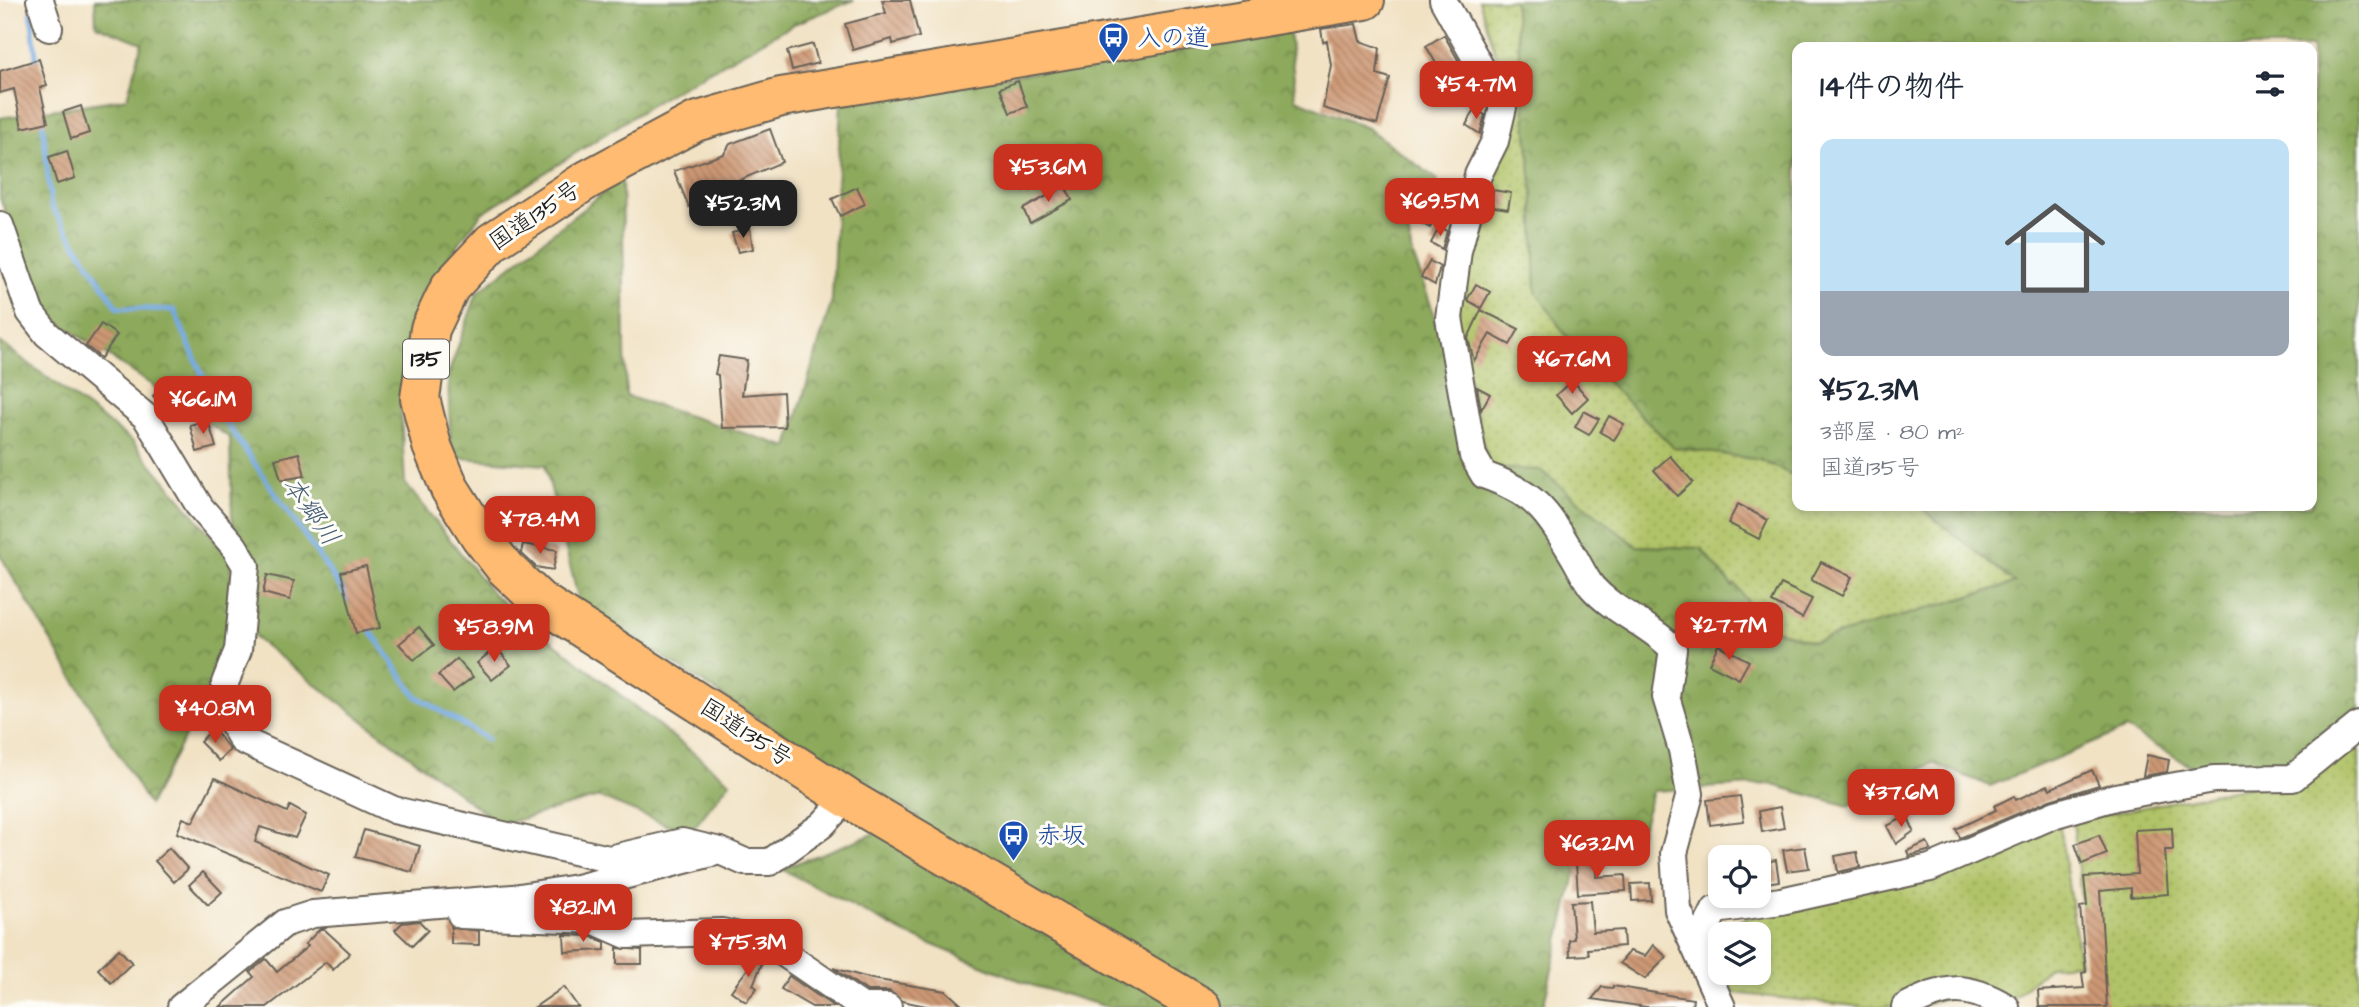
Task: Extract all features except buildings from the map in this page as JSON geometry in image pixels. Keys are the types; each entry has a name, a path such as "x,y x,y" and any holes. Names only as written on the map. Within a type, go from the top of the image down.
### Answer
{"highway":[{"name":"国道135号","path":"1202,1007 847,798 540,601 505,568 480,536 446,478 432,446 420,398 430,330 450,287 492,242 517,223 587,180 695,122 781,97 1365,0"}],"street":[{"path":"40,0 49,28"},
{"path":"1443,0 1503,107 1495,141 1478,176 1458,251 1449,318 1473,456 1484,475 1506,482 1538,501 1592,586 1620,610 1658,634 1673,649 1666,697 1682,750 1690,794 1674,853 1678,909 1722,1007"},
{"path":"0,225 30,312 47,334 146,417 200,507 246,566 238,650 225,690 231,721 242,740 394,810 609,859 682,842 720,851 745,862 770,862 822,825 847,798"},
{"path":"1705,971 1705,930 1715,910 1781,901 1930,868 2056,814 2115,797 2214,779 2293,778 2359,725"},
{"path":"181,1007 285,923 313,914 436,902 513,898 577,888 720,851"},
{"path":"436,902 443,914 548,921 593,920 627,935 722,932 769,943 864,1007 888,1007"},
{"path":"1905,1007 1947,990 1980,991 2006,1007"}],"green space":[{"path":"95,0 854,0 794,24 665,96 482,213 422,292 400,397 405,483 494,595 730,782 689,834 599,797 500,825 255,638 232,517 230,438 44,312 0,198 0,118 127,98 142,43 96,25"},
{"path":"1479,0 1514,0 1533,193 1536,292 1760,460 1792,475 1792,511 1925,511 2016,583 1820,644 1765,627 1730,583 1695,548 1636,546 1489,468 1457,327 1465,225 1508,93"},
{"path":"1514,0 2359,0 2359,728 2304,778 2214,779 2126,729 1990,786 1933,763 1848,806 1770,784 1653,791 1639,838 1579,858 1543,1007 1108,1007 1031,985 906,934 781,869 919,817 812,754 579,602 545,465 451,457 448,375 477,293 622,178 626,396 788,447 832,300 841,102 1210,45 1289,30 1296,99 1367,128 1438,180 1407,223 1411,249 1489,468 1540,470 1636,546 1701,548 1733,587 1735,584 1765,627 1813,642 2015,583 1925,511 2317,511 2317,42 1792,42 1792,475 1760,460 1673,447 1578,353 1536,292 1533,193"},
{"path":"0,342 132,441 231,559 230,636 215,678 149,805 0,555"},
{"path":"2359,750 2359,1007 2092,1007 2073,821 2293,778"},
{"path":"2059,821 2080,964 2050,966 2012,999 1972,991 1915,1007 1865,1007 1733,993 1731,985 1771,985 1771,922 1737,922"}],"waterway":[{"name":"本郷川","path":"31,12 37,65"},
{"name":"本郷川","path":"42,116 51,206 118,308 174,310 218,411 352,604"},
{"name":"本郷川","path":"367,626 416,696 487,739"}],"place":[{"name":"入の道","path":"1114,65"},
{"name":"赤坂","path":"1014,863"}]}
